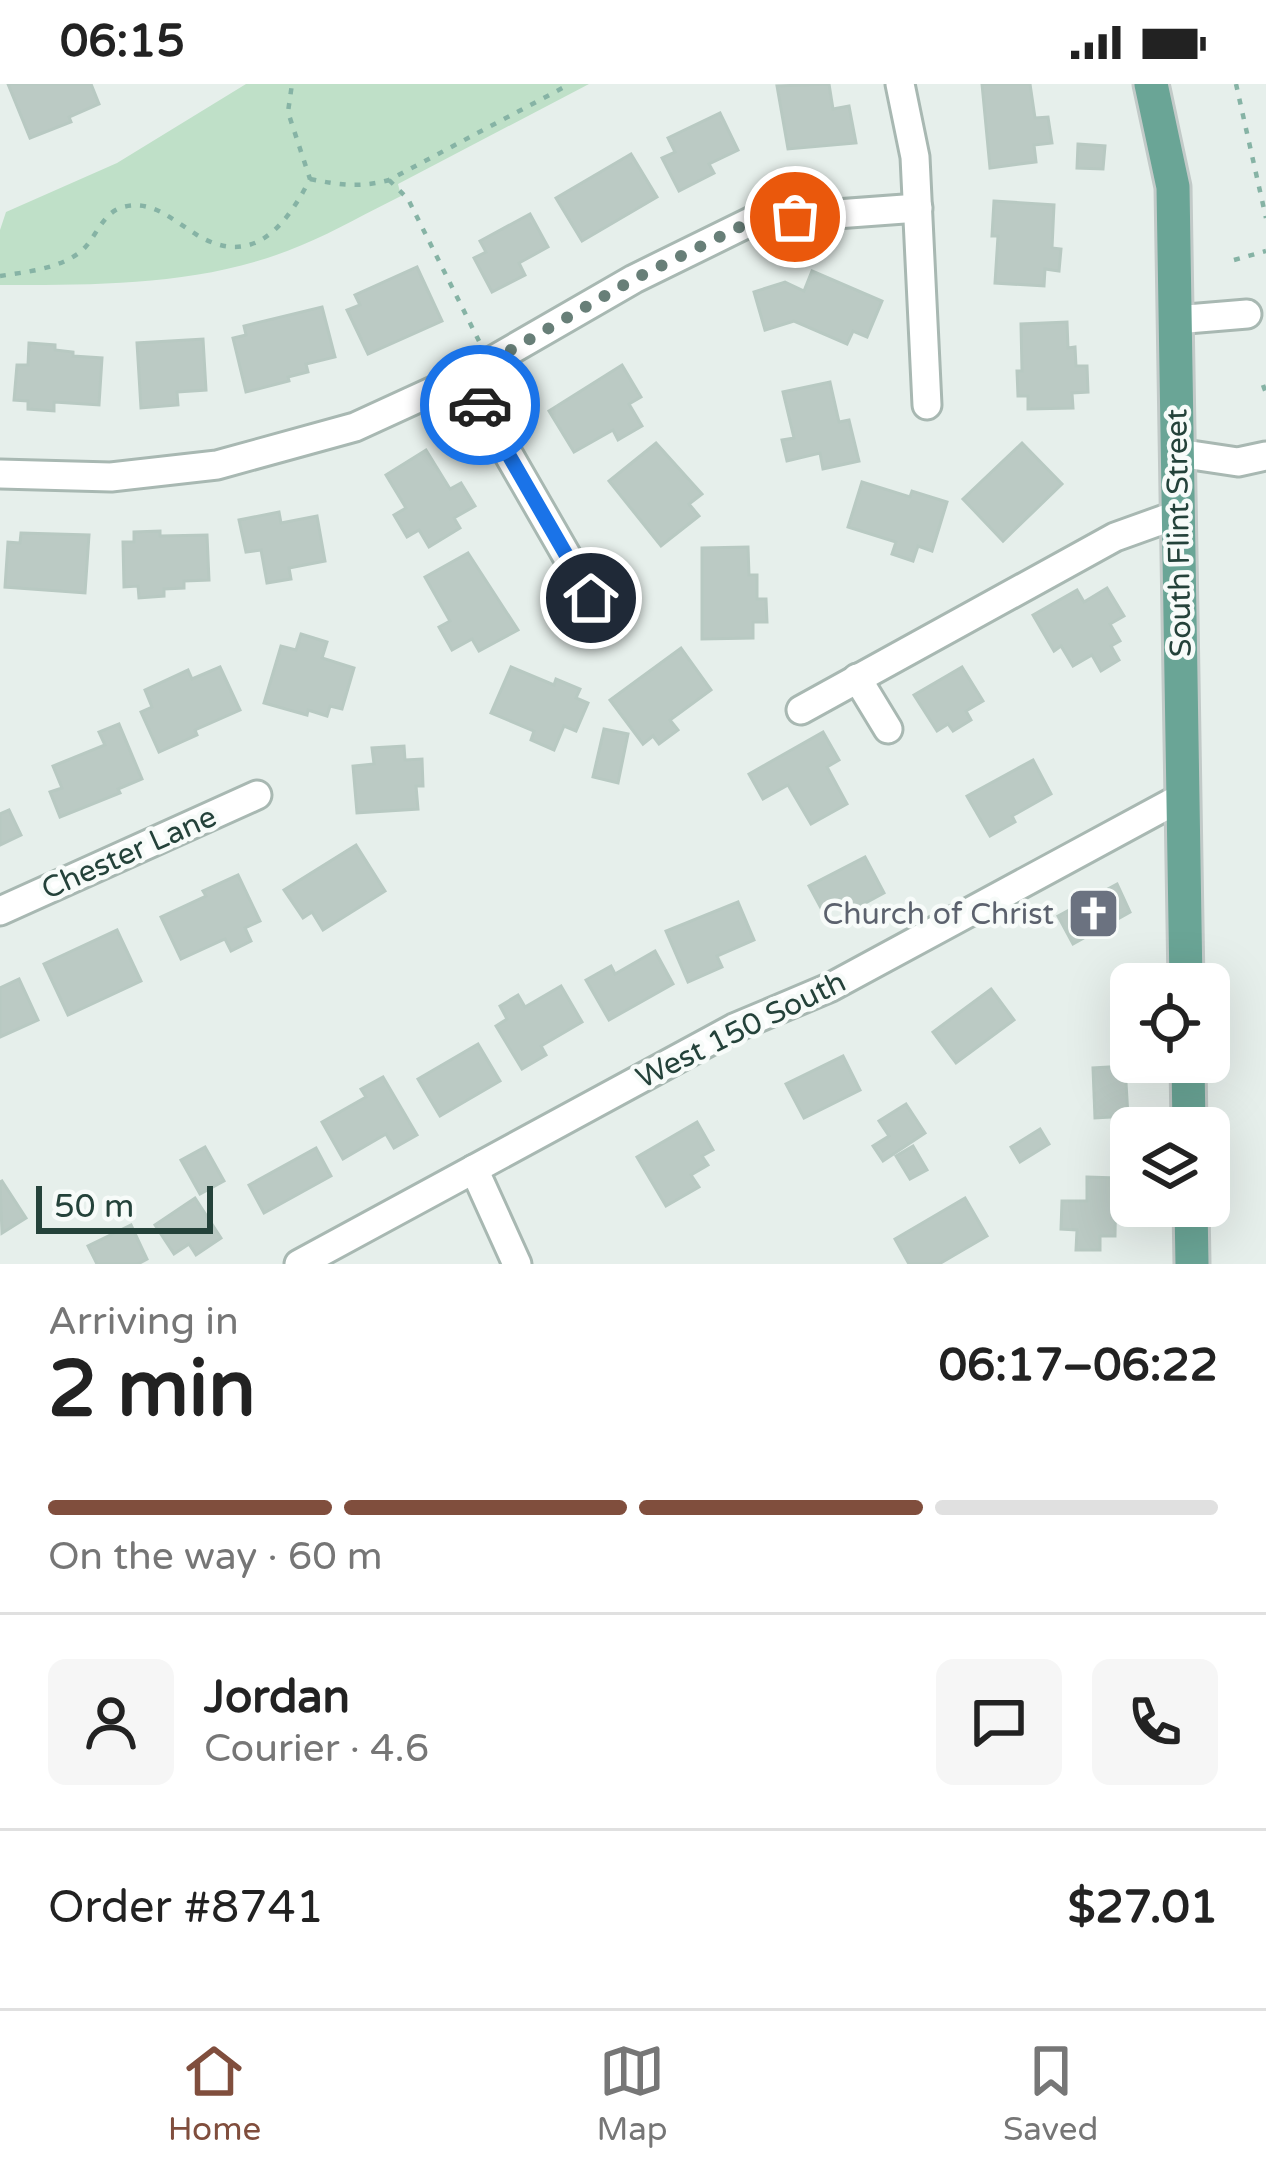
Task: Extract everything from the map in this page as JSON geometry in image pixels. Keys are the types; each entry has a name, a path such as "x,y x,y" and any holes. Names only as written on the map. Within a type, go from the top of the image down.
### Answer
{"main road":[{"name":"South Flint Street","path":"1151,84 1173,187 1186,963"},
{"path":"1191,1227 1192,1264"}],"street":[{"path":"900,84 916,157 927,405"},
{"path":"0,474 111,477 217,465 355,427 464,377 634,279 754,220 918,208"},
{"path":"1175,320 1247,314"},
{"path":"464,377 591,598"},
{"path":"1178,453 1238,462 1266,456"},
{"path":"802,710 1114,537 1179,514"},
{"path":"857,678 888,730"},
{"name":"Chester Lane","path":"0,911 257,795"},
{"name":"West 150 South","path":"299,1264 734,1028 831,987 1184,796"},
{"path":"474,1169 517,1264"}],"path":[{"path":"0,276 62,262 92,240 113,211 127,206 160,211 220,244 272,236 285,224 310,179 288,112 292,84"},
{"path":"310,179 344,186 388,180 570,84"},
{"path":"1236,84 1266,218"},
{"path":"388,180 408,199 490,362"},
{"path":"1234,260 1266,251"},
{"path":"1263,385 1266,393"}],"green space":[{"path":"246,84 589,84 398,184 401,196 315,240 266,258 229,269 153,280 0,285 0,230 6,212 117,163"}],"building":[{"path":"8,84 91,84 99,104 69,117 71,122 30,138"},
{"path":"829,84 833,109 849,106 856,143 788,149 777,86"},
{"path":"982,84 1030,84 1035,118 1048,117 1052,143 1034,145 1036,162 990,168"},
{"path":"720,113 738,150 709,164 714,173 679,191 662,158 675,152 668,138"},
{"path":"1078,144 1105,146 1103,169 1077,168"},
{"path":"631,154 657,197 582,241 556,198"},
{"path":"994,201 1054,205 1052,248 1061,249 1059,271 1045,269 1044,286 995,283"},
{"path":"530,214 548,247 519,263 525,275 492,292 474,258 486,252 480,241"},
{"path":"417,267 442,321 368,354 347,310 360,305 355,295"},
{"path":"812,271 882,301 867,337 853,331 847,344 794,321 765,330 754,292 785,282 804,291"},
{"path":"322,307 335,357 306,364 308,372 288,377 289,381 246,392 233,338 246,335 244,326"},
{"path":"1067,322 1068,348 1075,347 1076,366 1087,366 1088,392 1072,393 1073,408 1028,409 1028,396 1018,396 1021,324"},
{"path":"203,339 206,390 177,392 178,405 141,408 137,343"},
{"path":"29,343 55,345 55,350 73,352 73,356 102,358 99,405 54,402 54,411 28,409 28,401 14,400 17,365 28,365"},
{"path":"622,365 641,397 629,404 642,426 618,440 613,430 574,452 549,411"},
{"path":"830,382 839,422 849,420 859,461 823,469 820,453 787,461 782,440 794,438 783,392"},
{"path":"656,443 702,494 689,504 699,516 661,546 609,481"},
{"path":"1022,443 1062,484 1003,541 963,499"},
{"path":"426,450 450,489 461,483 475,506 454,518 460,528 429,547 419,530 407,537 394,515 406,508 386,475"},
{"path":"862,482 910,497 912,491 947,502 932,551 918,546 913,561 892,554 896,542 848,527"},
{"path":"279,512 281,523 317,516 325,561 289,568 291,579 267,583 261,550 246,552 239,520"},
{"path":"160,531 160,536 207,535 209,580 184,581 184,588 164,589 164,596 139,598 138,586 124,587 123,542 134,542 134,532"},
{"path":"21,533 89,535 85,593 5,587 8,542 20,543"},
{"path":"748,547 749,575 757,575 757,599 766,599 767,622 753,622 753,638 702,639 702,548"},
{"path":"468,553 518,630 479,651 472,639 452,650 439,627 450,621 425,577"},
{"path":"1107,588 1124,616 1110,624 1120,641 1111,646 1119,660 1101,671 1092,655 1073,666 1061,646 1054,651 1033,615 1077,590 1084,602"},
{"path":"301,634 327,642 322,658 354,668 342,709 330,706 327,716 264,703 281,646 296,650"},
{"path":"681,648 711,690 670,720 678,730 659,744 653,736 643,744 610,700"},
{"path":"220,667 240,710 159,752 141,712 152,707 145,690 188,670 192,679"},
{"path":"511,667 554,685 556,679 580,689 576,698 588,703 576,731 564,726 554,750 531,740 534,731 491,713"},
{"path":"962,667 983,701 966,711 971,720 953,731 948,724 937,731 914,695"},
{"path":"119,724 142,779 60,817 50,792 62,788 53,766 105,745 99,732"},
{"path":"604,729 628,734 618,783 593,777"},
{"path":"823,732 839,760 827,767 847,804 811,824 788,785 763,799 749,774"},
{"path":"404,746 405,760 422,759 423,786 416,786 418,809 357,813 353,766 374,764 372,748"},
{"path":"1033,760 1051,794 1012,816 1015,822 990,836 967,796"},
{"path":"9,810 21,835 0,845 0,814"},
{"path":"356,845 385,891 323,930 312,912 303,918 284,890"},
{"path":"865,857 884,893 847,913 840,900 822,910 809,886"},
{"path":"238,875 260,921 245,928 251,941 231,951 225,939 181,959 161,917"},
{"path":"1117,884 1130,912 1073,944 1058,916"},
{"path":"738,902 754,940 717,956 722,967 688,982 666,931"},
{"path":"117,930 141,981 68,1015 44,964"},
{"path":"655,951 673,984 609,1020 586,980 611,966 615,974"},
{"path":"19,979 38,1020 0,1037 0,988"},
{"path":"561,986 582,1022 541,1046 546,1055 522,1069 496,1026 507,1019 500,1006 518,995 525,1007"},
{"path":"991,989 1014,1020 956,1063 933,1032"},
{"path":"478,1044 500,1081 440,1116 418,1079"},
{"path":"843,1056 860,1090 804,1118 786,1084"},
{"path":"1110,1067 1110,1083 1126,1083 1127,1107 1110,1107 1110,1117 1095,1118 1093,1068"},
{"path":"383,1077 417,1135 394,1148 386,1134 343,1159 322,1122 366,1097 361,1089"},
{"path":"906,1104 925,1133 883,1161 873,1146 889,1136 879,1121"},
{"path":"697,1122 713,1150 702,1156 708,1165 691,1175 699,1187 666,1206 637,1157"},
{"path":"1040,1129 1049,1144 1020,1162 1011,1147"},
{"path":"913,1146 927,1170 910,1179 896,1156"},
{"path":"205,1147 224,1181 200,1194 181,1160"},
{"path":"316,1148 331,1176 264,1213 249,1185"},
{"path":"1087,1177 1110,1178 1110,1227 1115,1227 1115,1236 1100,1236 1100,1250 1076,1250 1077,1230 1061,1229 1062,1201 1087,1201"},
{"path":"0,1182 26,1218 2,1233"},
{"path":"195,1198 221,1238 196,1255 189,1244 174,1254 155,1225"},
{"path":"965,1198 987,1236 939,1264 909,1264 895,1239"},
{"path":"131,1225 147,1259 138,1264 97,1264 88,1246"}],"way so far":[{"path":"480,405 464,377 634,279 754,220 795,217"}],"place":[{"name":"Church of Christ","path":"1093,914"}],"route":[{"path":"480,405 591,598"}]}
